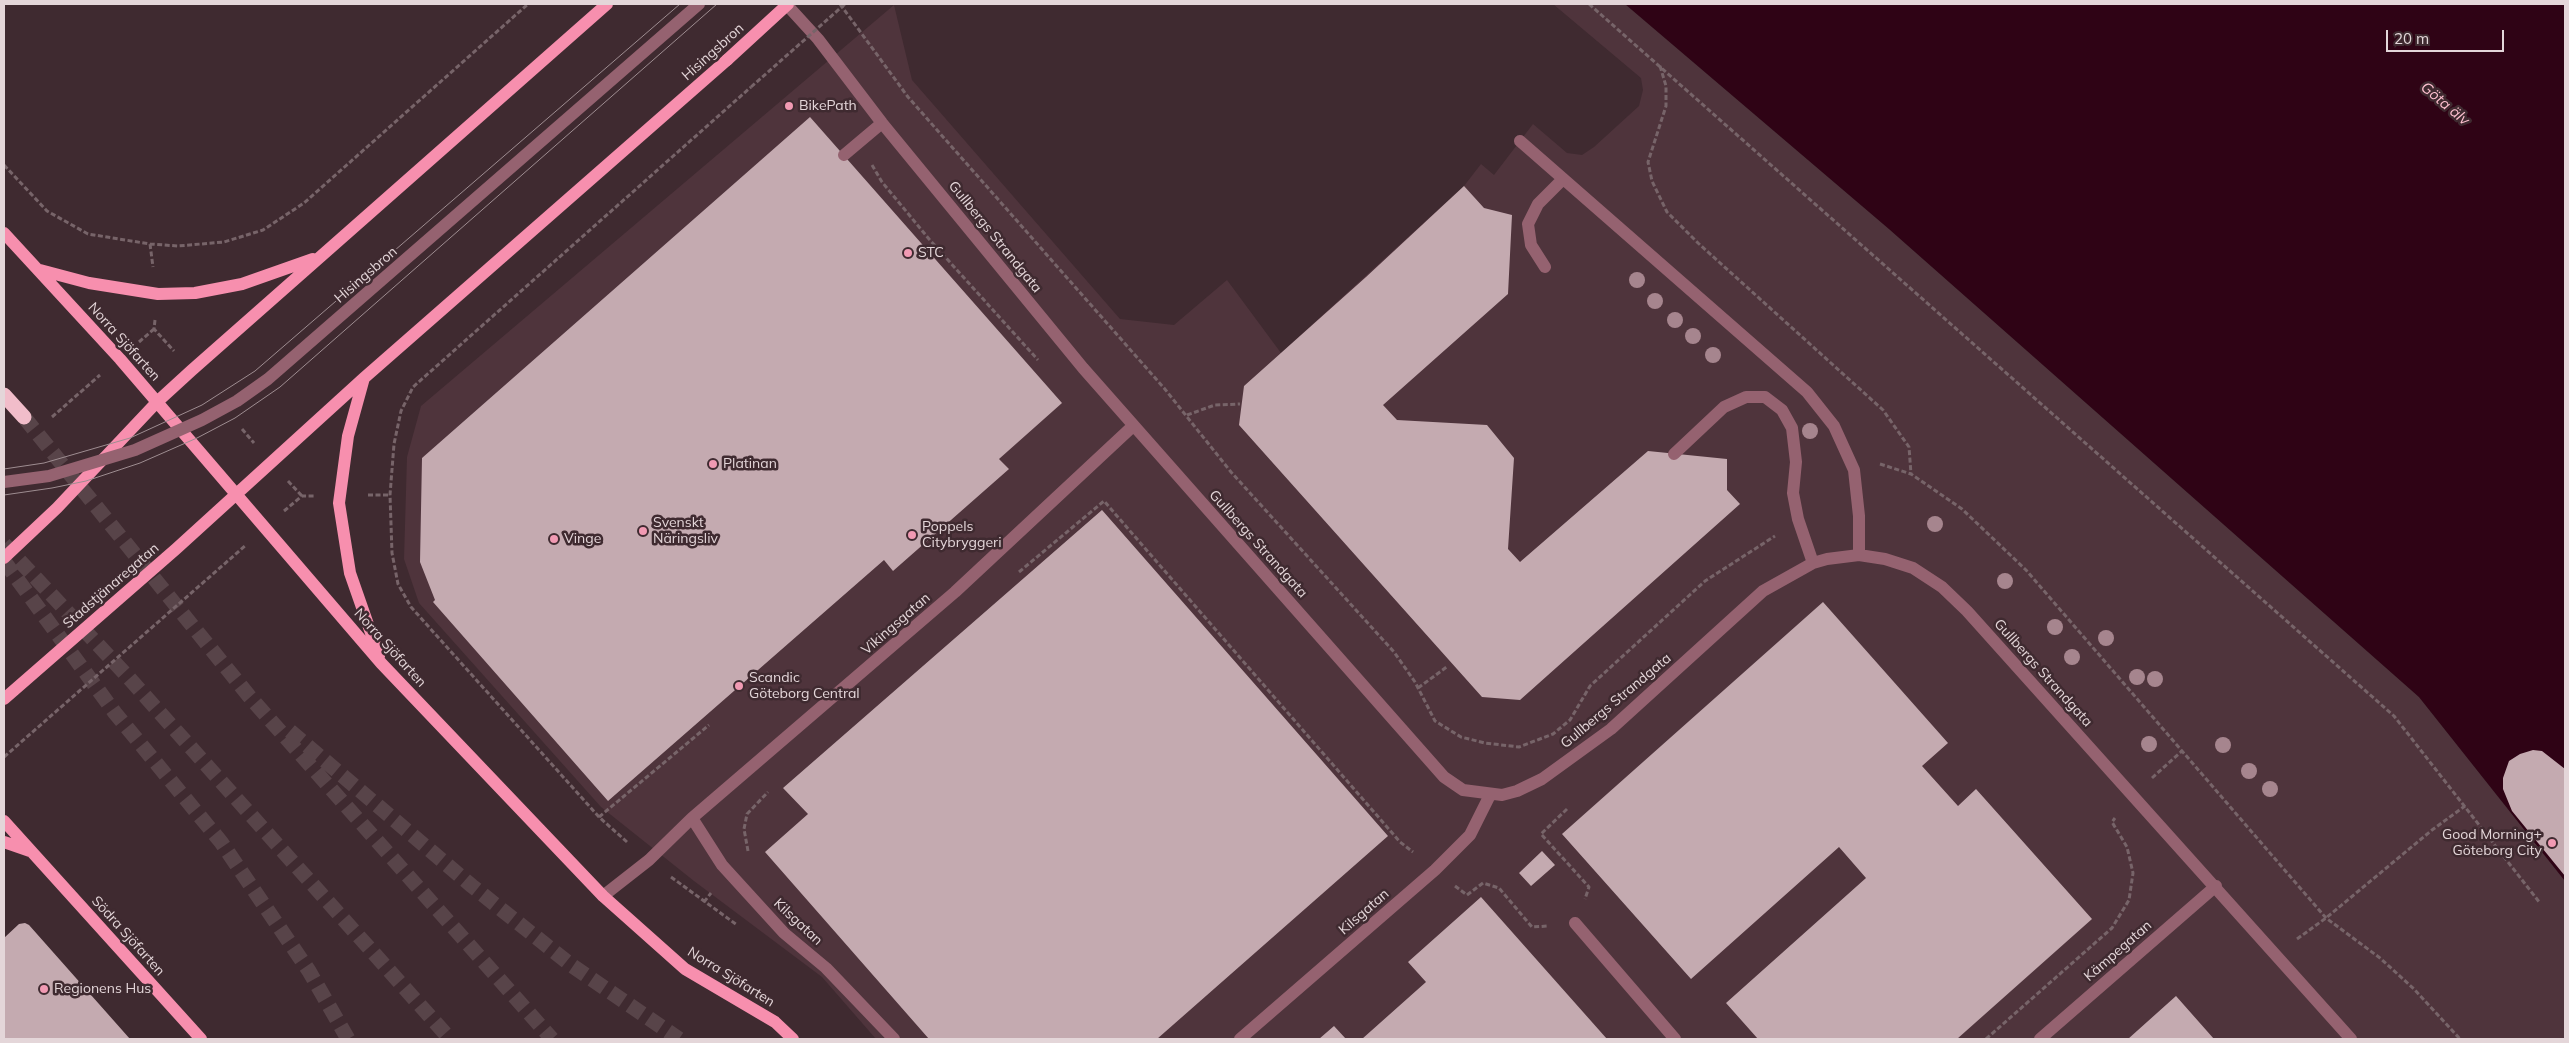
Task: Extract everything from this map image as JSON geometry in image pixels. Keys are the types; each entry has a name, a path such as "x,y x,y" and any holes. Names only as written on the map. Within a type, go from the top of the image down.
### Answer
{"highway":[{"path":"4,395 24,418"}],"main road":[{"path":"4,558 57,508 157,402 607,4"},
{"name":"Hisingsbron","path":"235,492 727,60 787,4"},
{"name":"Norra Sjöfarten","path":"4,233 120,359 381,663 603,896 685,969 775,1022 793,1039"},
{"path":"39,270 99,285 158,294 195,293 242,284 320,257"},
{"path":"364,378 348,436 339,496 350,574 381,663"},
{"name":"Stadstjänaregatan","path":"4,699 176,549 235,492"},
{"name":"Södra Sjöfarten","path":"4,821 201,1039"},
{"name":"Södra Sjöfarten","path":"4,842 34,852"}],"street":[{"name":"Hisingsbron","path":"4,482 49,476 136,450 202,420 237,401 268,379 699,4"},
{"name":"Gullbergs Strandgata","path":"787,4 818,40 882,123 1133,426 1444,777 1463,790 1502,795 1517,791 1542,779 1611,729 1763,592 1813,563 1826,559 1859,555 1885,559 1913,568 1942,587 1967,611 2216,886 2351,1039"},
{"path":"844,155 882,123"},
{"path":"1520,141 1807,392 1834,426 1854,470 1859,516 1859,555"},
{"path":"1545,267 1531,245 1528,224 1538,204 1564,179"},
{"path":"1674,454 1724,407 1746,398 1765,397 1782,410 1792,428 1796,462 1793,493 1798,519 1813,563"},
{"name":"Vikingsgatan","path":"603,896 650,860 692,818 955,592 1133,426"},
{"name":"Kilsgatan","path":"1240,1039 1435,870 1470,835 1490,794"},
{"name":"Kilsgatan","path":"692,818 722,865 784,933 826,968 894,1039"},
{"name":"Kämpegatan","path":"2040,1039 2216,886"},
{"path":"1575,924 1675,1039"}],"path":[{"path":"4,165 47,211 88,234 150,244 178,246 224,242 263,230 304,203 528,4"},
{"path":"840,4 908,97 1187,416 1231,472 1394,652 1418,688 1435,721 1461,736 1485,744 1519,747 1546,737 1570,720 1590,686 1705,581 1756,550 1798,519"},
{"path":"769,790 747,814 744,829 746,845 752,860 713,891 704,902 618,836 599,817 411,607 398,584 394,561 390,495 397,427 401,411 413,386 845,4"},
{"path":"1589,4 2394,716 2540,903"},
{"path":"787,45 793,52"},
{"path":"1660,66 1666,86 1666,106 1648,162 1652,181 1667,212 1698,243 1883,410 1909,447 1911,474"},
{"path":"859,142 882,182 929,239 1040,362"},
{"path":"47,421 154,329"},
{"path":"1187,416 1215,405 1240,404"},
{"path":"1014,577 1104,501 1110,448"},
{"path":"1854,470 1865,464 1874,463 1911,474 1962,509 2026,570 2326,918 2380,958 2414,989 2460,1039"},
{"path":"4,758 302,496 390,495"},
{"path":"1104,501 1400,842 1467,895 1483,883 1499,888 1532,927 1575,924 1589,887 1541,834 1567,809"},
{"path":"1418,688 1448,666"},
{"path":"599,817 708,725"},
{"path":"1986,1039 2112,928 2129,900 2133,872 2127,847 2112,822 2133,796 2183,750"},
{"path":"2276,954 2326,918 2432,830 2464,806"}],"shaded area":[{"path":"1553,4 1625,4 1889,229 2419,697 2565,881 2565,1039 876,1039 822,977 694,881 601,807 419,603 404,559 407,457 421,406 894,5 912,80 1120,319 1174,325 1227,280 1281,353 1464,186 1481,164 1494,175 1533,124 1567,153 1582,155 1594,147 1639,106 1643,90 1641,78"}],"water":[{"name":"Göta älv","path":"1625,4 2565,4 2565,881 2419,697 1889,229"}],"building":[{"name":"Platinan","path":"810,117 1062,403 999,459 1009,469 893,571 884,560 608,801 433,602 435,600 420,562 422,458"},
{"path":"1464,186 1484,208 1512,215 1508,294 1383,405 1397,420 1487,425 1514,458 1508,549 1520,562 1648,451 1727,459 1727,490 1740,504 1520,700 1482,697 1239,425 1244,386"},
{"path":"1102,510 1388,836 1157,1039 929,1039 765,852 808,814 783,788"},
{"path":"1823,602 1948,743 1922,766 1958,806 1976,789 2092,919 1957,1039 1758,1039 1726,1003 1866,878 1839,847 1691,979 1562,834"},
{"name":"Good Morning+ Göteborg City","path":"2533,750 2542,751 2565,769 2565,876 2512,811 2503,789 2503,778 2509,761 2520,754"},
{"path":"1542,851 1555,865 1531,886 1519,873"},
{"path":"1481,897 1607,1039 1362,1039 1426,982 1408,962"},
{"name":"Regionens Hus","path":"25,923 29,925 130,1039 4,1039 4,938 19,924"},
{"path":"2176,996 2214,1039 2128,1039"},
{"path":"1334,1026 1346,1039 1319,1039"}],"tunnel":[{"path":"24,417 249,696 552,1039"},
{"path":"4,544 129,678 450,1039"},
{"path":"4,561 115,713 221,842 309,971 348,1039"},
{"path":"290,731 472,886 571,965 679,1039"}],"tram line":[{"path":"4,469 44,463 130,438 202,405 255,371 680,4"},
{"path":"4,495 86,481 140,463 197,438 235,418 280,387 717,4"}],"place":[{"name":"BikePath","path":"789,106"},
{"name":"STC","path":"908,253"},
{"name":"Platinan","path":"713,464"},
{"name":"Svenskt Näringsliv","path":"643,531"},
{"name":"Poppels Citybryggeri","path":"912,535"},
{"name":"Vinge","path":"554,539"},
{"name":"Scandic Göteborg Central","path":"739,686"},
{"name":"Good Morning+ Göteborg City","path":"2552,843"},
{"name":"Regionens Hus","path":"44,989"}]}
